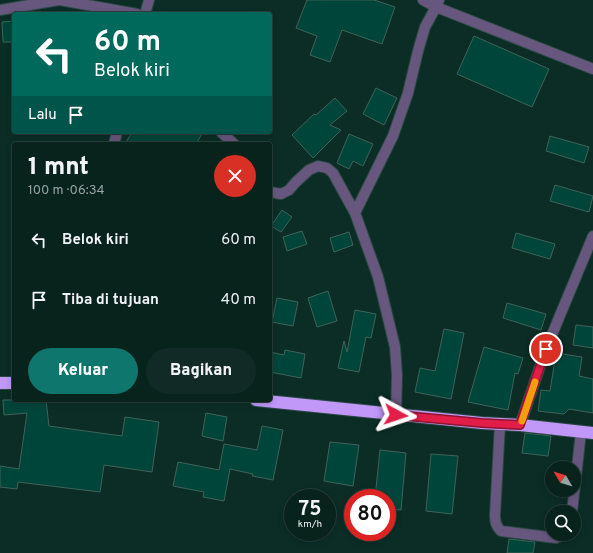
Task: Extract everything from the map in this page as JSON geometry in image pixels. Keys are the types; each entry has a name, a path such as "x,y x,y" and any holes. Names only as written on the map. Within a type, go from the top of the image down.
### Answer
{"highway":[{"path":"0,383 12,383"},
{"path":"272,402 396,415 520,425 587,433"}],"street":[{"path":"0,10 59,0 126,12"},
{"path":"146,12 149,0"},
{"path":"422,0 438,4 593,69"},
{"path":"355,213 393,136 408,93 418,51 426,27 438,4"},
{"path":"223,134 232,142"},
{"path":"272,192 281,194 289,190 309,170 318,166 327,168 333,173 355,213 378,277 395,347 397,375 396,415"},
{"path":"520,425 546,349 593,236"},
{"path":"500,424 494,515 495,522 501,531 545,537"},
{"path":"573,505 587,433"}],"building":[{"path":"307,0 374,0 395,7 382,44 342,30 330,62 310,55 317,36 296,28"},
{"path":"12,21 12,42 3,42 2,22"},
{"path":"474,36 549,69 532,107 457,74"},
{"path":"376,88 397,98 384,125 363,114"},
{"path":"335,98 347,111 330,125 341,130 313,158 292,135 314,114 316,115"},
{"path":"131,134 202,134 197,142 126,142"},
{"path":"349,134 373,144 363,166 353,161 349,169 337,163"},
{"path":"550,136 589,147 584,163 546,151"},
{"path":"555,185 593,196 589,212 550,201"},
{"path":"282,210 292,217 281,232 272,227"},
{"path":"302,231 307,244 287,251 283,237"},
{"path":"349,232 353,245 334,252 330,238"},
{"path":"516,233 555,244 550,259 512,248"},
{"path":"328,291 337,321 317,327 308,298"},
{"path":"277,298 298,302 293,326 272,322"},
{"path":"507,303 546,314 541,330 503,318"},
{"path":"355,310 376,314 371,338 366,337 359,372 338,368 344,341 347,352"},
{"path":"576,325 593,327 593,348 573,345"},
{"path":"444,329 464,333 451,399 415,392 420,368 435,371"},
{"path":"484,347 523,358 518,374 515,373 508,410 468,402"},
{"path":"285,350 305,354 301,378 272,372 272,352 284,355"},
{"path":"556,353 582,357 579,376 593,379 593,413 569,409 564,414 538,411 541,390 550,391"},
{"path":"3,400 12,400 12,402 46,402 49,426 122,436 125,417 159,422 152,472 104,465 100,492 18,482 17,489 0,487 0,466 19,469 27,413 4,415"},
{"path":"206,413 227,417 223,441 202,436"},
{"path":"262,426 283,430 273,480 252,476 253,474 230,469 224,501 203,497 204,492 173,486 178,462 219,470 224,444 257,450"},
{"path":"525,433 551,436 548,456 522,453"},
{"path":"330,442 359,445 353,486 324,481"},
{"path":"380,450 406,453 401,510 396,510 396,489 376,489"},
{"path":"431,454 458,456 452,514 426,511"},
{"path":"509,539 535,542 533,553 507,553"}],"slow traffic":[{"path":"522,421 535,382"}],"route":[{"path":"396,415 520,425 546,349"}]}
